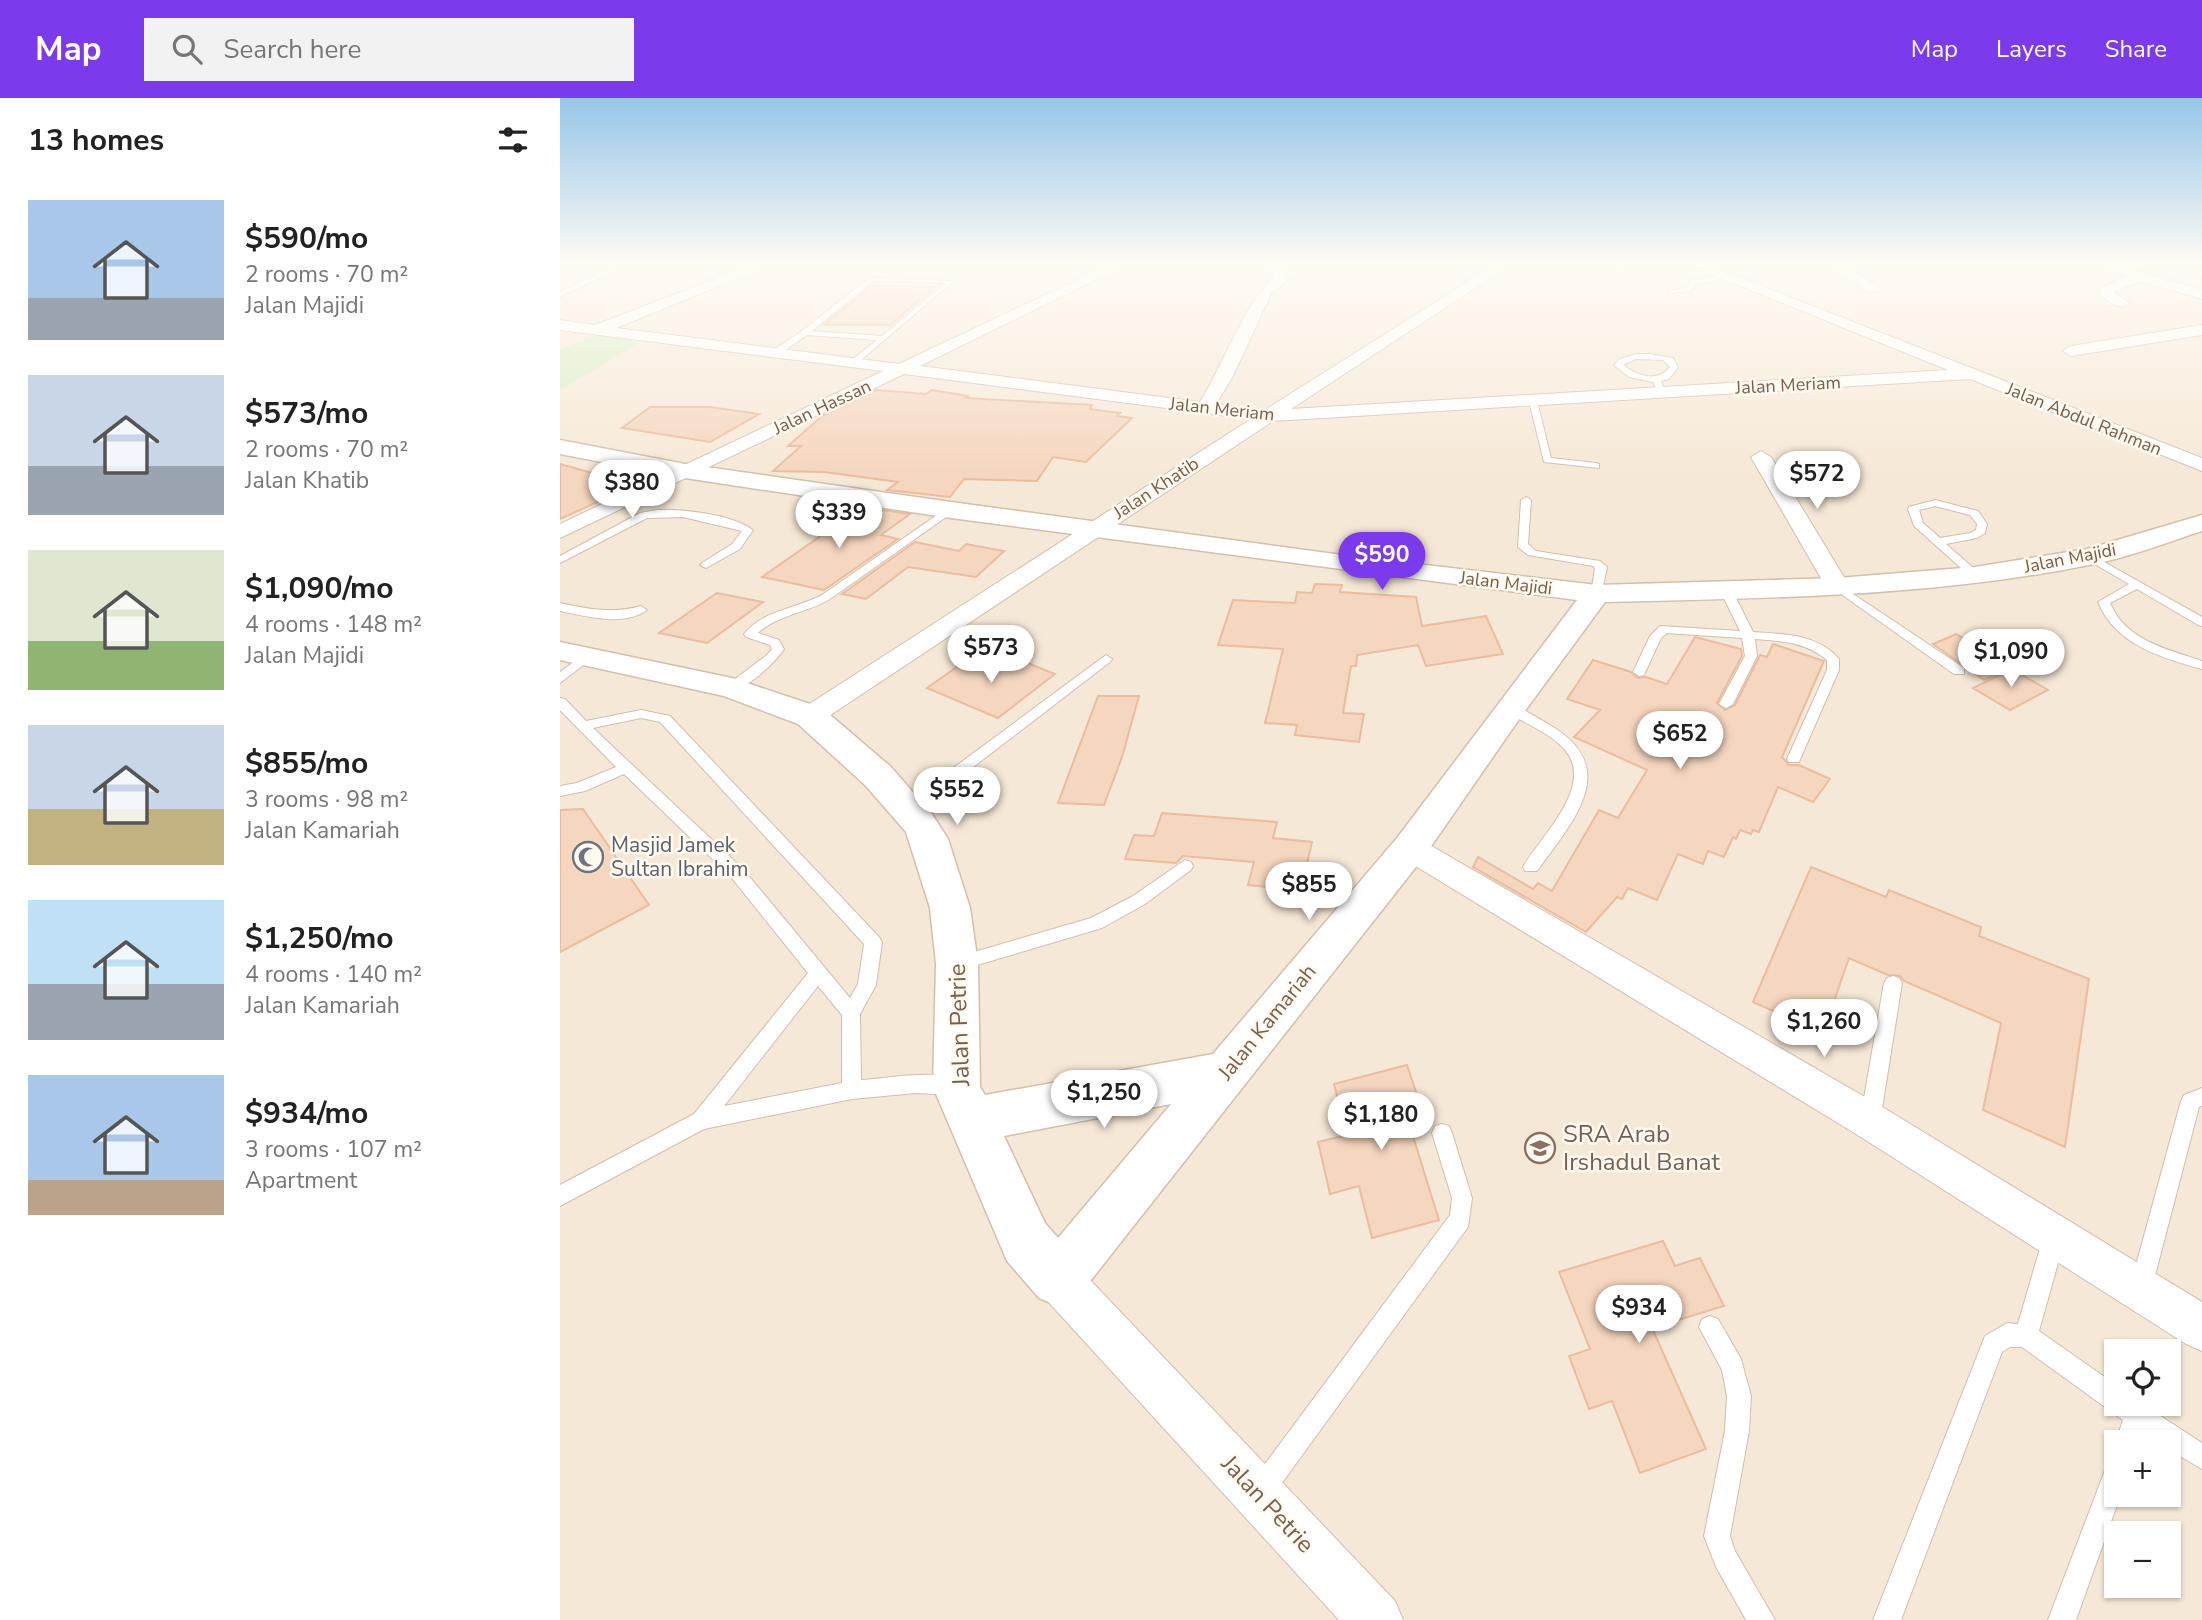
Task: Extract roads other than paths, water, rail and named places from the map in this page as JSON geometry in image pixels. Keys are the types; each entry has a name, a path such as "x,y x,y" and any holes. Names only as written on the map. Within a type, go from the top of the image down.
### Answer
{"street":[{"path":"573,339 584,335"},
{"name":"Jalan Meriam","path":"637,335 1268,416 1533,401 1660,387 1730,389 1972,374"},
{"name":"Jalan Hassan","path":"560,532 973,335"},
{"path":"1205,408 1244,335"},
{"name":"Jalan Khatib","path":"810,716 1091,530 1394,335"},
{"name":"Jalan Abdul Rahman","path":"1879,335 2202,466"},
{"path":"2071,351 2171,335"},
{"path":"1730,389 1745,403"},
{"name":"Jalan Majidi","path":"560,447 685,471 1091,530 1597,594 1838,587 1975,575 2090,557 2202,523"},
{"path":"1761,457 1838,587"},
{"name":"Jalan Kamariah","path":"1058,1279 1410,848 1510,708 1597,594"},
{"name":"Jalan Petrie","path":"569,662 732,688 810,716 878,776 907,810 929,839 950,908 957,964 964,1103 1026,1242 1376,1620"},
{"path":"1410,848 1870,1121 2202,1328"},
{"path":"964,1103 1224,1073"}],"lane":[{"path":"775,353 803,335"},
{"path":"838,335 884,338"},
{"path":"852,363 887,335"},
{"path":"1639,357 1670,360 1674,367 1660,387 1632,375 1618,365 1623,360 1639,357"},
{"path":"1533,401 1548,460 1596,466"},
{"path":"1527,500 1522,545 1532,553 1596,563 1601,567 1597,594"},
{"path":"1938,542 1973,536 1981,531 1979,517 1975,513 1936,504 1913,509 1918,524 1938,542 1975,575"},
{"path":"732,688 772,658 778,649 775,643 754,637 750,634 752,630 771,616 808,607 826,597 951,510"},
{"path":"560,560 645,515 657,512 673,512 748,530 746,537 738,544 706,565"},
{"path":"2090,557 2199,619"},
{"path":"2137,585 2104,602 2119,629 2132,638 2202,665"},
{"path":"1838,587 1959,671"},
{"path":"1726,590 1748,635 1751,656 1726,704"},
{"path":"560,607 607,617 624,616 641,610"},
{"path":"1639,672 1656,636 1664,629 1748,635 1815,644 1833,659 1833,670 1794,759"},
{"path":"907,810 1106,659"},
{"path":"560,702 737,873 851,1013"},
{"path":"1510,708 1570,746 1583,770 1583,778 1570,809 1531,867"},
{"path":"583,726 641,714 666,719 873,942 867,985 851,1013 852,1090"},
{"path":"560,791 580,787 626,768"},
{"path":"957,964 1096,923 1139,900 1185,866"},
{"path":"701,1120 818,973"},
{"path":"1870,1121 1893,984"},
{"path":"560,1196 701,1120 852,1090 916,1084 964,1103"},
{"path":"2140,1289 2191,1101 2202,1097"},
{"path":"1258,1494 1460,1219 1462,1198 1442,1133"},
{"path":"2026,1336 2055,1237"},
{"path":"1710,1327 1733,1367 1739,1396 1737,1431 1717,1536 1725,1558 1760,1620"},
{"path":"1887,1620 1993,1344 2007,1335 2026,1336 2104,1391"},
{"path":"2140,1416 2202,1457"},
{"path":"2062,1620 2104,1506"}],"place":[{"name":"Masjid Jamek Sultan Ibrahim","path":"588,857"},
{"name":"SRA Arab Irshadul Banat","path":"1540,1148"}]}
